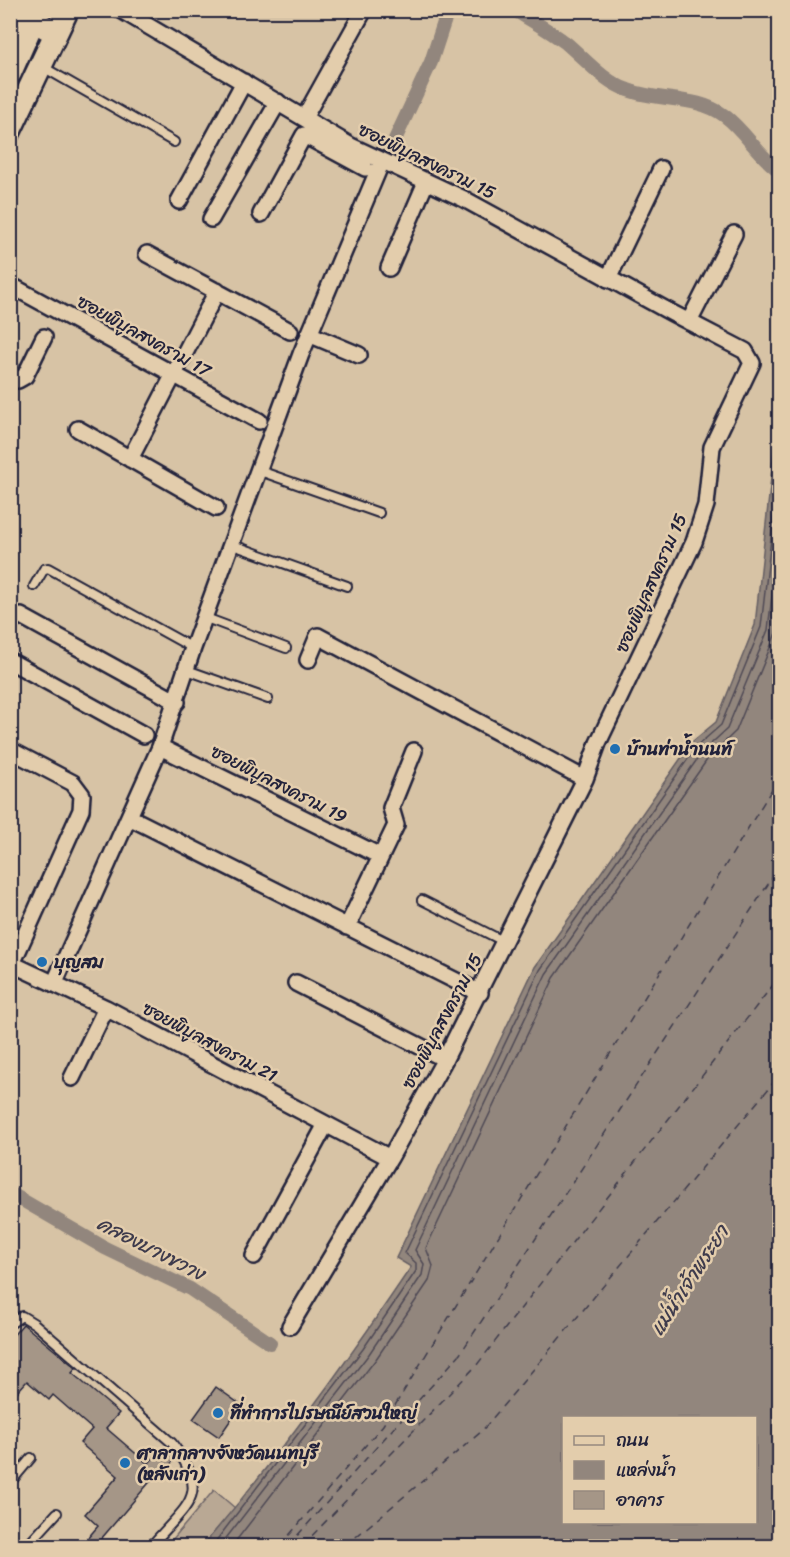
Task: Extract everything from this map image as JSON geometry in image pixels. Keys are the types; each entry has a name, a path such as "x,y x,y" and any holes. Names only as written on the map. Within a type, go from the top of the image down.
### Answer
{"main road":[{"path":"10,130 62,17 36,16 14,10"},
{"path":"10,73 36,16"}],"street":[{"name":"ซอยพิบูลสงคราม 15","path":"121,10 138,15 304,118 347,152 382,161 464,199 608,279 745,351 752,363 712,447 706,505 694,542 598,743 585,779 445,1059 390,1158 290,1326"},
{"path":"304,118 364,10"},
{"path":"179,201 244,82"},
{"path":"211,219 278,102"},
{"path":"261,214 304,135 347,152 365,168"},
{"path":"54,984 160,747 177,702 193,648 309,334 382,161"},
{"path":"608,279 661,169"},
{"path":"389,268 426,182"},
{"path":"689,322 734,234"},
{"path":"147,254 290,331"},
{"name":"ซอยพิบูลสงคราม 17","path":"10,285 259,422"},
{"path":"130,459 217,291"},
{"path":"309,334 359,355"},
{"path":"10,380 18,380 25,376 44,337"},
{"path":"78,429 216,508"},
{"path":"21,616 177,702"},
{"path":"308,660 318,636 585,779"},
{"path":"10,661 144,735"},
{"name":"ซอยพิบูลสงคราม 19","path":"160,747 380,856"},
{"path":"10,750 73,783 82,795 81,810 11,963"},
{"path":"348,927 396,825 391,808 414,752"},
{"path":"129,817 480,993"},
{"name":"ซอยพิบูลสงคราม 21","path":"11,963 106,1008 325,1126 390,1158"},
{"path":"296,983 445,1059"},
{"path":"72,1078 106,1008"},
{"path":"254,1256 325,1126"}],"lane":[{"path":"41,66 174,142"},
{"path":"260,471 379,513"},
{"path":"232,545 347,586"},
{"path":"34,586 44,569 48,568 193,648"},
{"path":"206,618 286,648"},
{"path":"187,670 268,699"},
{"path":"422,900 505,942"},
{"path":"12,1322 22,1316 35,1324 172,1443 188,1464 194,1481 191,1498 151,1546"},
{"path":"10,1483 31,1458"},
{"path":"27,1546 57,1513"}],"shaded area":[{"path":"214,1490 235,1508 205,1543 209,1546 167,1546"}],"water":[{"name":"แม่น้ำเจ้าพระยา","path":"779,440 779,1546 209,1546 205,1543 312,1408 411,1267 396,1258 535,967 693,741 716,722 755,625 774,450"}],"building":[{"name":"ศาลากลางจังหวัดนนทบุรี (หลังเก่า)","path":"23,1324 76,1368 72,1373 119,1413 106,1428 148,1464 162,1448 175,1459 163,1473 160,1470 95,1546 81,1546 98,1526 85,1514 118,1476 80,1443 92,1429 53,1395 49,1400 27,1381 10,1400 10,1339"},
{"path":"216,1387 241,1405 219,1437 193,1419"}],"waterway":[{"path":"392,146 431,62 448,10"},
{"path":"515,10 566,43 603,76 619,86 640,94 691,102 714,109 732,122 780,171"},
{"name":"คลองบางขวาง","path":"10,1193 105,1248 190,1289 270,1343"}],"ferry route":[{"path":"280,1546 383,1425 780,776"},
{"path":"288,1546 460,1354 780,866"},
{"path":"302,1546 476,1366 780,976"},
{"path":"345,1546 481,1432 780,1075"}],"place":[{"name":"บ้านท่าน้ำนนท์","path":"615,749"},
{"name":"บุญสม","path":"42,962"},
{"name":"ที่ทำการไปรษณีย์สวนใหญ่","path":"218,1413"},
{"name":"ศาลากลางจังหวัดนนทบุรี (หลังเก่า)","path":"125,1463"}]}
